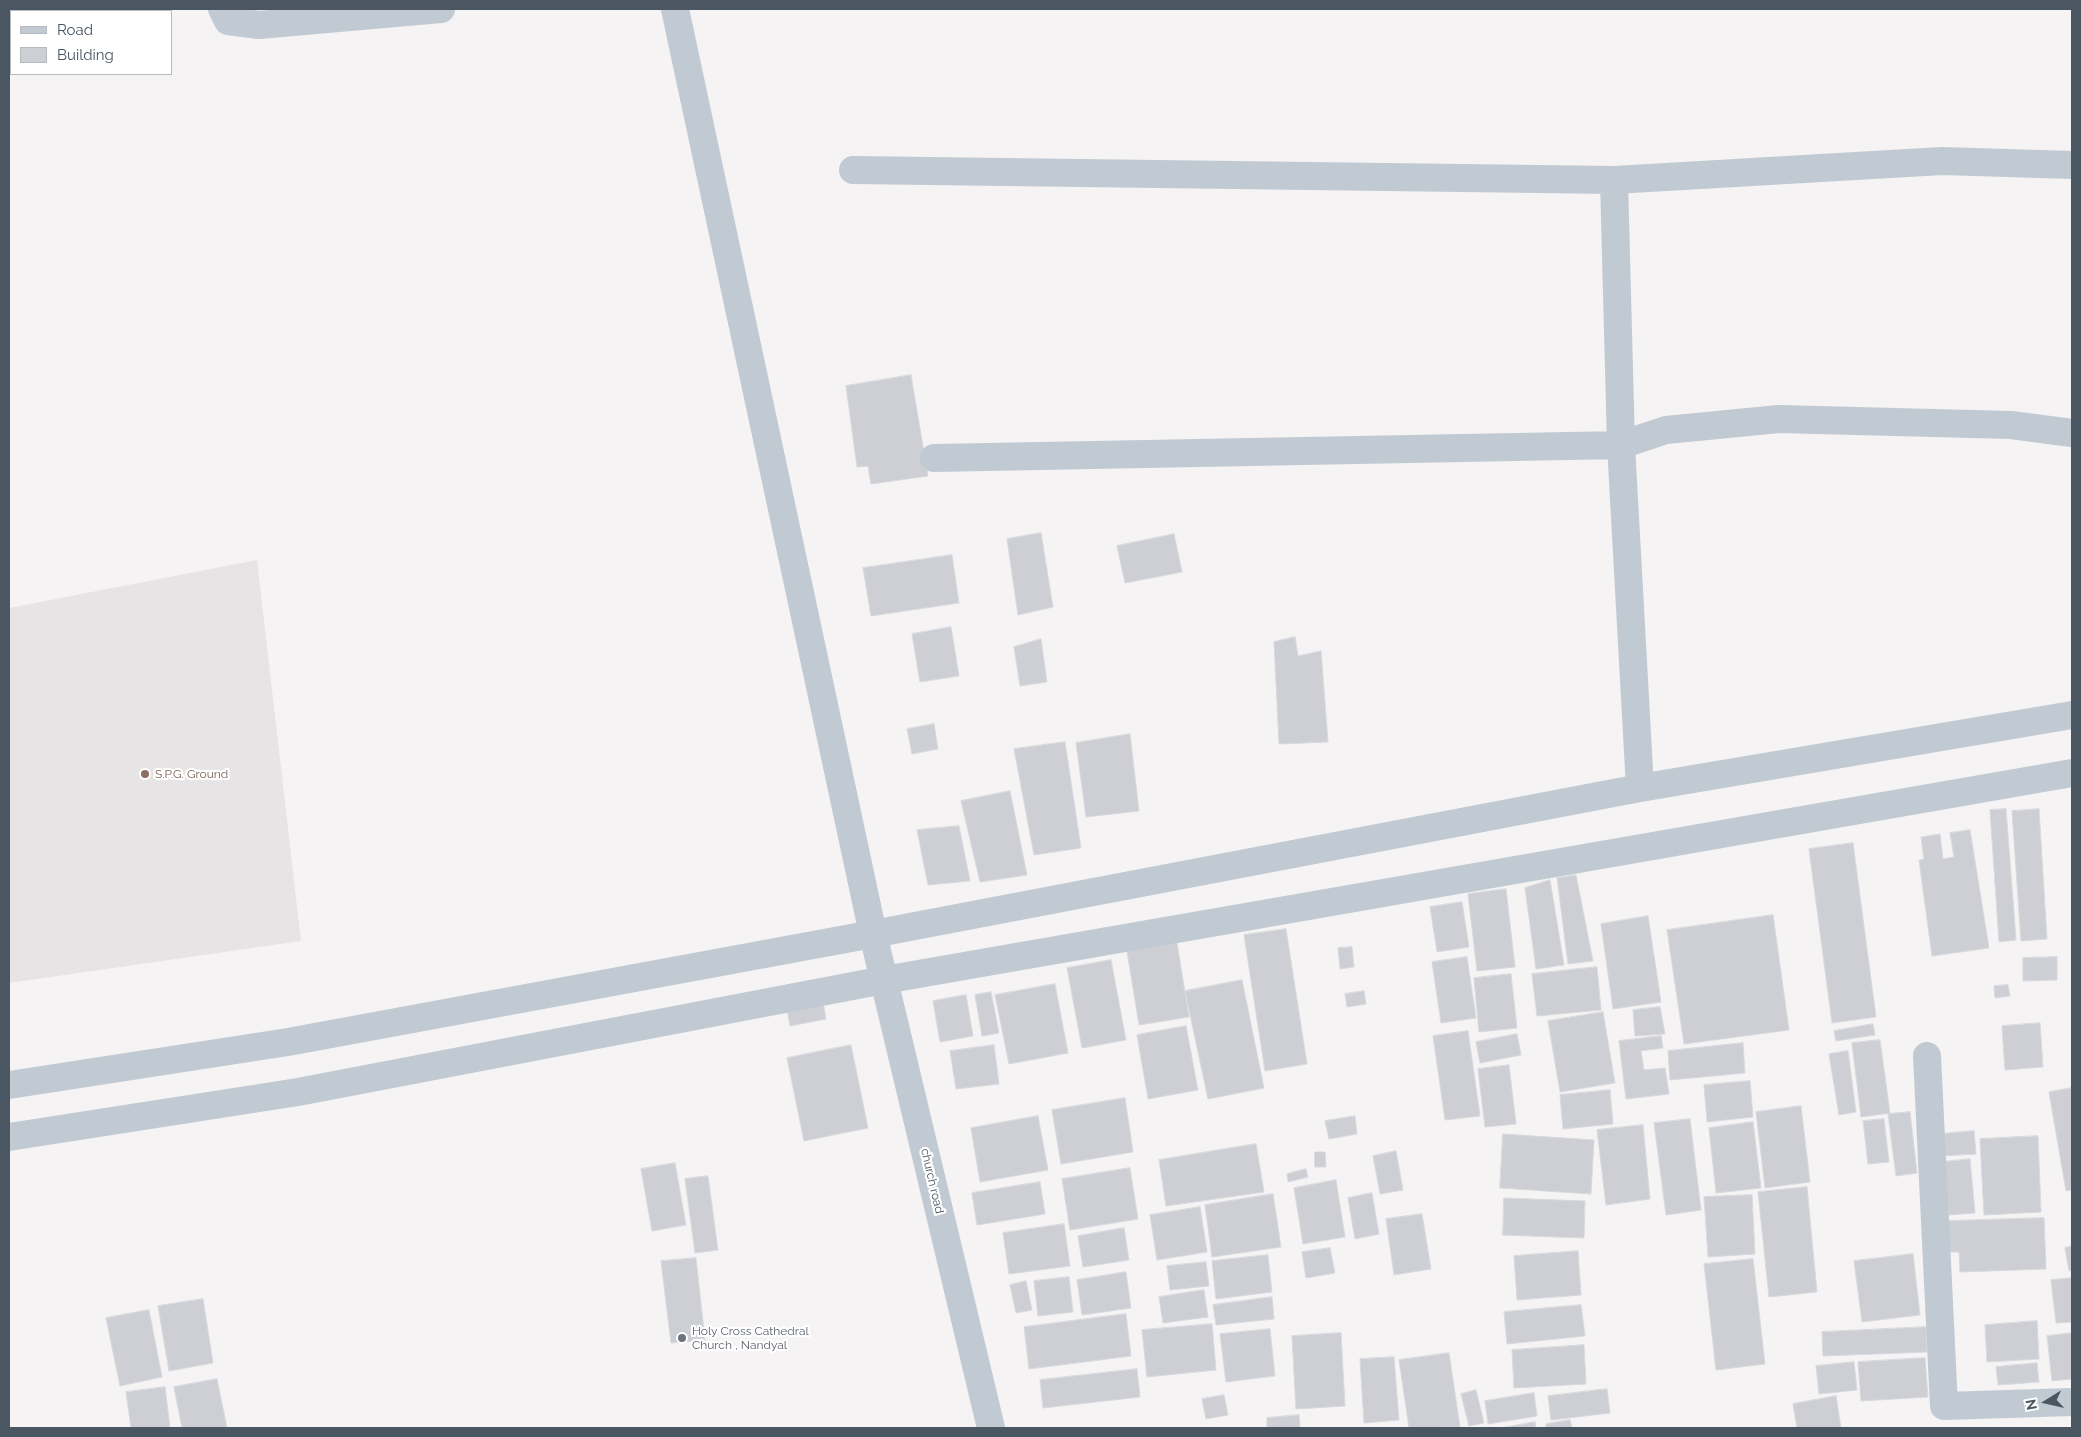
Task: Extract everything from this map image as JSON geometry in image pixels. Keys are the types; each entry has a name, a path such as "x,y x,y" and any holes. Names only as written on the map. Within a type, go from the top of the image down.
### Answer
{"street":[{"path":"222,9 228,20 259,25 441,9"},
{"name":"church road","path":"675,9 873,934 991,1428"},
{"path":"853,170 1614,180 1942,161 2072,165"},
{"path":"1614,180 1621,445 1640,788"},
{"path":"934,458 1621,445 1666,430 1779,420 2011,425 2072,433"},
{"path":"9,1085 288,1042 873,934 1640,788 2072,715"},
{"path":"9,1137 298,1092 884,980 2072,773"},
{"path":"1927,1056 1944,1406 2072,1402"}],"shaded area":[{"name":"S.P.G. Ground","path":"257,560 301,941 9,983 9,608"}],"building":[{"path":"911,375 928,476 871,484 868,466 857,467 846,386"},
{"path":"1041,533 1053,607 1018,615 1007,539"},
{"path":"1174,534 1182,572 1125,583 1117,546"},
{"path":"952,555 959,603 871,616 863,568"},
{"path":"951,627 959,676 920,682 912,634"},
{"path":"1295,637 1298,656 1321,651 1328,742 1279,744 1274,642"},
{"path":"1041,639 1047,682 1020,686 1014,647"},
{"path":"934,724 938,749 912,754 907,729"},
{"path":"1130,734 1139,811 1086,817 1076,743"},
{"path":"1065,742 1081,848 1034,855 1014,749"},
{"path":"1010,791 1027,875 980,882 961,801"},
{"path":"2006,809 2016,940 1999,942 1990,810"},
{"path":"2039,809 2047,939 2021,941 2012,811"},
{"path":"959,826 970,881 928,885 917,830"},
{"path":"1970,830 1989,948 1932,956 1919,860 1924,859 1921,837 1940,834 1943,859 1954,857 1950,833"},
{"path":"1853,843 1876,1017 1832,1023 1809,849"},
{"path":"1576,875 1593,961 1568,964 1557,878"},
{"path":"1550,880 1564,965 1536,969 1525,888"},
{"path":"1506,889 1515,967 1477,971 1468,894"},
{"path":"1462,902 1469,947 1437,952 1430,907"},
{"path":"1773,915 1789,1030 1684,1044 1667,930"},
{"path":"1648,916 1661,1002 1613,1009 1601,924"},
{"path":"1286,929 1307,1064 1265,1071 1244,935"},
{"path":"1177,943 1189,1017 1139,1025 1127,951"},
{"path":"1352,947 1354,967 1340,969 1338,948"},
{"path":"1467,957 1476,1018 1441,1023 1432,962"},
{"path":"2057,957 2057,980 2023,981 2023,958"},
{"path":"1111,960 1126,1040 1082,1048 1067,968"},
{"path":"1597,967 1601,1010 1537,1016 1532,974"},
{"path":"1511,974 1517,1028 1479,1032 1474,978"},
{"path":"1242,980 1264,1088 1208,1099 1185,991"},
{"path":"1055,984 1068,1053 1009,1064 995,995"},
{"path":"2008,985 2010,996 1995,998 1994,986"},
{"path":"1364,991 1366,1004 1347,1007 1345,994"},
{"path":"991,992 999,1033 982,1036 975,995"},
{"path":"966,995 973,1036 940,1042 933,1001"},
{"path":"823,1002 826,1019 790,1026 787,1009"},
{"path":"1660,1007 1665,1034 1635,1036 1633,1010"},
{"path":"1603,1012 1615,1083 1560,1092 1548,1021"},
{"path":"2040,1023 2043,1067 2005,1070 2002,1026"},
{"path":"1873,1024 1875,1035 1836,1041 1834,1031"},
{"path":"1186,1026 1198,1090 1148,1099 1137,1035"},
{"path":"1468,1031 1480,1116 1445,1120 1433,1036"},
{"path":"1517,1034 1521,1055 1480,1063 1476,1042"},
{"path":"1661,1036 1663,1048 1641,1051 1644,1070 1665,1068 1669,1094 1626,1099 1619,1041"},
{"path":"1880,1040 1890,1113 1861,1117 1852,1043"},
{"path":"1743,1043 1745,1073 1670,1080 1668,1051"},
{"path":"851,1045 868,1128 804,1141 787,1058"},
{"path":"994,1045 999,1084 956,1089 950,1051"},
{"path":"1848,1051 1856,1112 1839,1115 1829,1054"},
{"path":"1509,1065 1516,1124 1485,1127 1478,1069"},
{"path":"1750,1081 1753,1117 1707,1122 1704,1085"},
{"path":"2072,1088 2072,1190 2066,1191 2049,1092"},
{"path":"1610,1090 1613,1124 1563,1129 1560,1095"},
{"path":"1125,1098 1133,1152 1061,1164 1052,1110"},
{"path":"1801,1106 1810,1182 1765,1188 1756,1112"},
{"path":"1910,1112 1917,1173 1896,1176 1888,1114"},
{"path":"1038,1116 1048,1170 980,1182 971,1128"},
{"path":"1355,1116 1357,1134 1329,1139 1325,1121"},
{"path":"1690,1119 1701,1210 1666,1215 1654,1123"},
{"path":"1884,1119 1889,1162 1868,1164 1863,1121"},
{"path":"1753,1122 1761,1188 1716,1193 1709,1128"},
{"path":"1643,1125 1650,1199 1606,1205 1597,1130"},
{"path":"1974,1131 1976,1154 1941,1156 1940,1134"},
{"path":"1503,1134 1594,1140 1591,1194 1500,1188"},
{"path":"2038,1136 2041,1212 1984,1215 1980,1139"},
{"path":"1256,1144 1264,1192 1166,1206 1159,1160"},
{"path":"1396,1151 1403,1190 1380,1194 1373,1156"},
{"path":"1315,1152 1325,1152 1326,1167 1315,1167"},
{"path":"1970,1159 1975,1213 1949,1215 1943,1162"},
{"path":"675,1163 686,1225 652,1231 641,1169"},
{"path":"1130,1168 1138,1219 1070,1230 1062,1179"},
{"path":"1306,1169 1308,1177 1288,1182 1287,1174"},
{"path":"708,1176 718,1250 695,1253 685,1179"},
{"path":"1336,1180 1345,1237 1303,1244 1294,1188"},
{"path":"1040,1182 1045,1214 977,1225 972,1193"},
{"path":"1807,1187 1817,1292 1769,1297 1758,1192"},
{"path":"1372,1193 1379,1234 1355,1239 1348,1198"},
{"path":"1273,1194 1281,1247 1212,1257 1205,1205"},
{"path":"1752,1195 1755,1254 1708,1257 1704,1197"},
{"path":"1504,1198 1585,1201 1584,1238 1503,1235"},
{"path":"1200,1207 1207,1252 1157,1260 1150,1215"},
{"path":"1422,1214 1431,1269 1394,1275 1386,1219"},
{"path":"2044,1218 2046,1269 1960,1272 1959,1252 1949,1252 1948,1221"},
{"path":"1064,1224 1070,1266 1009,1274 1003,1233"},
{"path":"1124,1228 1129,1260 1083,1267 1078,1236"},
{"path":"2072,1246 2072,1270 2069,1271 2065,1248"},
{"path":"1330,1248 1335,1273 1306,1278 1302,1252"},
{"path":"1578,1251 1581,1295 1517,1300 1514,1256"},
{"path":"1913,1254 1920,1315 1862,1322 1854,1261"},
{"path":"1268,1255 1272,1292 1216,1299 1212,1261"},
{"path":"696,1258 705,1340 671,1343 661,1261"},
{"path":"1753,1259 1765,1364 1716,1370 1704,1264"},
{"path":"1206,1262 1209,1286 1170,1290 1167,1266"},
{"path":"1126,1272 1131,1308 1082,1315 1077,1280"},
{"path":"1069,1277 1073,1312 1038,1316 1034,1281"},
{"path":"2072,1278 2072,1322 2056,1323 2051,1280"},
{"path":"1026,1281 1032,1310 1016,1313 1010,1285"},
{"path":"1204,1290 1208,1317 1163,1323 1159,1297"},
{"path":"1272,1297 1274,1319 1216,1325 1213,1305"},
{"path":"203,1299 213,1363 169,1371 158,1306"},
{"path":"1581,1305 1585,1336 1507,1344 1504,1312"},
{"path":"149,1310 162,1377 120,1386 106,1318"},
{"path":"1126,1314 1131,1356 1029,1369 1024,1327"},
{"path":"2037,1321 2039,1359 1987,1362 1985,1325"},
{"path":"1212,1324 1216,1370 1147,1377 1142,1330"},
{"path":"1926,1327 1927,1352 1823,1356 1822,1332"},
{"path":"1270,1329 1275,1376 1226,1382 1220,1334"},
{"path":"1341,1333 1345,1406 1296,1409 1292,1336"},
{"path":"2072,1333 2072,1379 2052,1381 2047,1336"},
{"path":"1584,1345 1586,1384 1514,1388 1512,1350"},
{"path":"1449,1353 1460,1427 1409,1428 1399,1360"},
{"path":"1394,1357 1399,1420 1364,1423 1360,1359"},
{"path":"1925,1358 1928,1397 1861,1401 1858,1362"},
{"path":"1854,1362 1857,1390 1819,1394 1816,1366"},
{"path":"2037,1363 2039,1382 1998,1385 1996,1367"},
{"path":"1137,1369 1140,1397 1043,1408 1040,1380"},
{"path":"217,1379 227,1428 182,1428 174,1387"},
{"path":"165,1387 170,1428 131,1428 126,1392"},
{"path":"1607,1389 1610,1413 1551,1420 1548,1396"},
{"path":"1476,1390 1484,1423 1469,1426 1461,1394"},
{"path":"1534,1393 1537,1416 1488,1424 1485,1401"},
{"path":"1224,1395 1228,1415 1206,1419 1202,1399"},
{"path":"1836,1396 1841,1428 1797,1428 1793,1404"},
{"path":"1299,1415 1300,1428 1267,1428 1267,1418"},
{"path":"1570,1420 1572,1428 1546,1428 1546,1424"},
{"path":"1535,1422 1536,1428 1501,1428"}],"place":[{"name":"S.P.G. Ground","path":"145,774"},
{"name":"Holy Cross Cathedral Church , Nandyal","path":"682,1338"}]}
